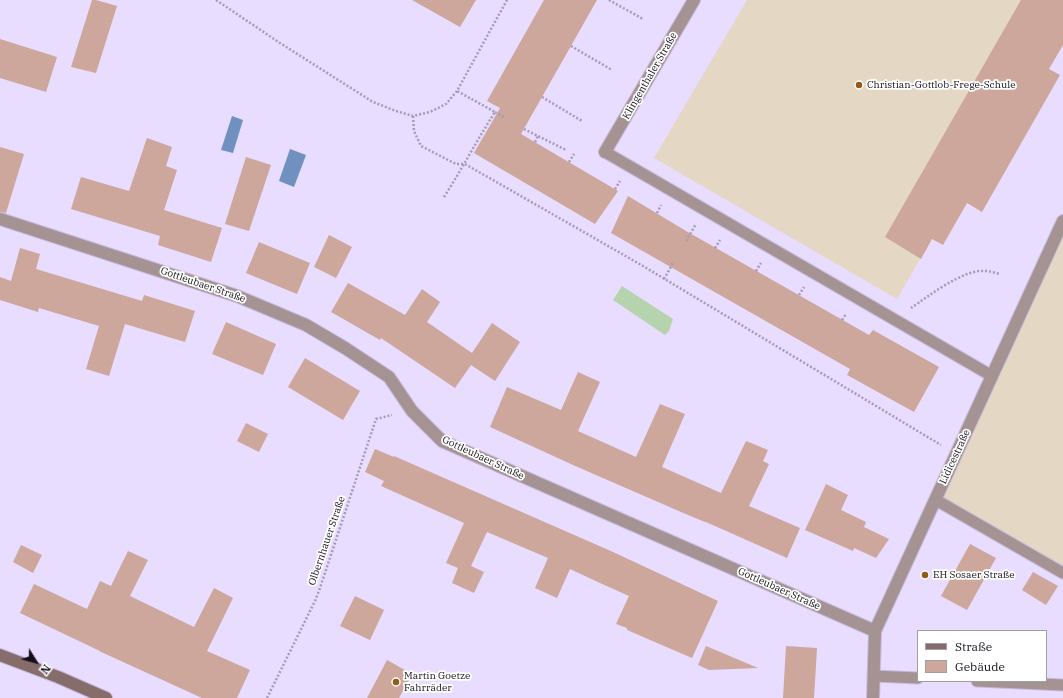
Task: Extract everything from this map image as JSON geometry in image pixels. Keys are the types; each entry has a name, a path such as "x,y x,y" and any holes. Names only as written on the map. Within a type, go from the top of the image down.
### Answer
{"main road":[{"path":"0,655 58,677 106,698"}],"street":[{"name":"Klingenthaler Straße","path":"605,152 694,0"},
{"name":"Gottleubaer Straße","path":"0,219 237,296 306,325 345,348 389,377 412,411 442,441 875,631"},
{"name":"Lidicestraße","path":"873,698 875,631 1063,221"}],"lane":[{"path":"605,152 992,376"},
{"path":"936,500 1063,573"},
{"path":"874,676 917,678"},
{"path":"998,682 1063,685"}],"path":[{"path":"216,0 373,102 413,116 430,112 446,104 457,91 507,0"},
{"path":"609,0 643,19"},
{"path":"571,46 612,70"},
{"path":"457,91 504,117"},
{"path":"542,97 582,121"},
{"path":"444,197 494,112"},
{"path":"413,116 414,132 421,146 456,164 464,164 664,279 956,454"},
{"path":"524,129 566,150"},
{"path":"535,142 538,136"},
{"path":"569,162 574,154"},
{"path":"615,189 621,179"},
{"path":"664,279 673,263"},
{"path":"893,319 947,284 970,272 984,271 1000,274"},
{"name":"Olbernhauer Straße","path":"267,698 315,601 376,419 412,411"}],"shaded area":[{"name":"Christian-Gottlob-Frege-Schule","path":"747,0 1063,0 1063,11 897,299 654,158"},
{"path":"1063,221 1063,573 936,500"}],"green space":[{"path":"622,286 673,319 669,331 665,335 613,300"}],"water":[{"path":"232,116 243,120 233,153 221,150"},
{"path":"290,149 306,155 294,187 279,181"}],"building":[{"path":"92,0 117,6 96,73 71,67"},
{"path":"412,0 476,0 460,27"},
{"path":"544,0 597,0 521,134 618,191 595,224 474,153 500,108 487,101"},
{"path":"1021,0 1063,0 1063,45 1049,69 1060,75 982,212 967,203 943,245 932,239 921,259 885,237"},
{"path":"0,39 57,57 46,92 0,78"},
{"path":"147,138 172,147 166,166 177,170 164,210 222,228 211,262 158,245 160,236 71,209 81,177 129,191"},
{"path":"0,147 24,154 6,213 0,212"},
{"path":"246,157 271,165 249,231 225,224"},
{"path":"628,196 686,231 869,335 873,330 939,367 914,412 847,375 850,369 611,233"},
{"path":"329,235 352,247 336,278 314,267"},
{"path":"259,242 310,263 297,294 246,273"},
{"path":"20,248 40,254 36,269 142,301 144,295 195,311 185,342 125,324 109,376 86,369 99,326 39,308 38,312 0,300 0,277 11,281"},
{"path":"348,283 405,315 422,289 440,302 427,322 472,353 492,323 520,342 495,381 471,365 455,388 381,338 380,340 331,312"},
{"path":"226,322 276,344 263,375 212,354"},
{"path":"305,358 360,391 343,420 288,387"},
{"path":"578,372 600,382 578,431 636,457 660,404 685,414 662,467 721,493 746,441 768,450 763,461 769,464 749,506 800,528 787,558 573,465 490,427 507,387 561,410"},
{"path":"246,423 268,434 259,452 237,441"},
{"path":"375,449 613,552 718,601 692,658 616,624 629,596 570,569 557,598 535,588 548,558 487,532 471,566 484,572 474,593 452,583 458,568 446,563 464,523 381,486 384,481 365,472"},
{"path":"826,484 848,495 841,510 866,522 864,527 889,539 876,558 854,548 853,551 805,530"},
{"path":"970,544 996,558 967,610 941,596"},
{"path":"21,545 42,555 33,573 13,562"},
{"path":"128,551 148,560 130,596 194,627 214,588 233,598 207,651 250,670 237,698 202,698 20,613 34,584 87,609 100,581 111,586"},
{"path":"1033,572 1058,586 1046,605 1022,590"},
{"path":"355,596 384,610 370,640 340,626"},
{"path":"706,646 758,668 709,670 698,665"},
{"path":"786,646 817,648 814,698 783,698"},
{"name":"Martin Goetze Fahrräder","path":"387,660 412,674 399,698 367,698"}],"place":[{"name":"Christian-Gottlob-Frege-Schule","path":"859,85"},
{"name":"EH Sosaer Straße","path":"925,575"},
{"name":"Martin Goetze Fahrräder","path":"396,682"}]}
